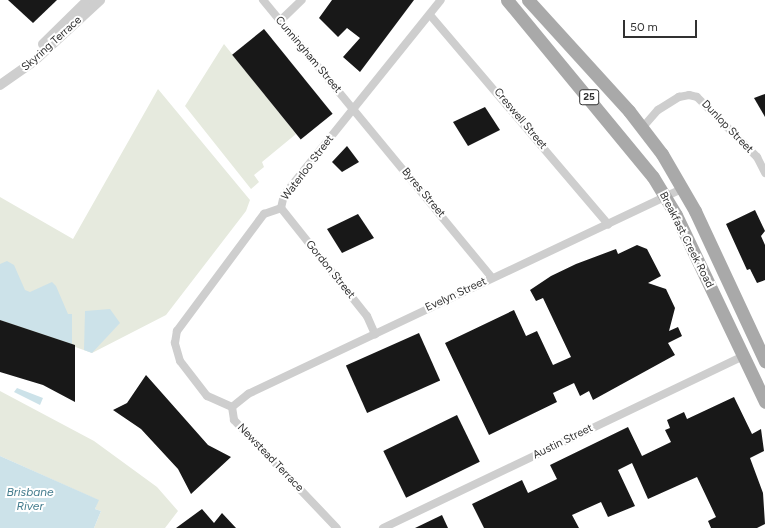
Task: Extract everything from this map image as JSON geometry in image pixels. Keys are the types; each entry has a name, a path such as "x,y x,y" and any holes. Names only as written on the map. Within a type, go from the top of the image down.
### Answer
{"main road":[{"name":"Breakfast Creek Road","path":"507,0 621,135 665,198 765,402"},
{"name":"Breakfast Creek Road","path":"528,0 642,127 683,188 765,361"}],"street":[{"name":"Skyring Terrace","path":"0,76 22,64 88,0"},
{"name":"Skyring Terrace","path":"0,85 34,61 100,0"},
{"name":"Cunningham Street","path":"263,0 353,110"},
{"path":"280,21 302,0"},
{"name":"Waterloo Street","path":"232,407 207,396 180,361 175,343 177,331 264,214 281,208 284,195 441,0"},
{"name":"Creswell Street","path":"430,15 608,224"},
{"name":"Dunlop Street","path":"642,127 658,110 679,97 689,94 698,97 757,158 765,174"},
{"name":"Byres Street","path":"353,110 492,278"},
{"name":"Evelyn Street","path":"232,407 248,394 665,198 683,188"},
{"name":"Gordon Street","path":"281,208 367,316 375,334"},
{"name":"Austin Street","path":"383,528 743,356"},
{"name":"Newstead Terrace","path":"232,407 234,420 337,528"}],"shaded area":[{"path":"224,44 296,134 262,162 264,167 254,175 259,182 251,189 185,106"},
{"path":"158,89 250,200 246,211 166,315 92,353 0,320 0,197 73,239"},
{"path":"0,391 94,441 157,487 178,511 165,528 94,528 101,511 95,509 98,500 0,456"}],"water":[{"path":"7,261 14,265 25,290 30,292 52,282 56,286 68,314 72,314 72,344 0,320 0,264"},
{"path":"110,309 120,323 92,353 84,350 85,311"},
{"path":"17,388 43,398 40,405 14,392"},
{"name":"Brisbane River","path":"0,456 99,500 95,509 101,511 94,528 0,528"}],"building":[{"path":"8,0 57,0 33,23"},
{"path":"332,0 414,0 360,72 343,57 360,38 347,28 338,37 319,18"},
{"path":"264,29 333,114 301,140 232,55"},
{"path":"765,94 765,117 754,98"},
{"path":"485,107 500,130 468,146 453,122"},
{"path":"347,146 359,162 342,172 332,162"},
{"path":"755,210 765,231 761,236 765,245 765,280 757,283 750,269 747,270 726,224"},
{"path":"358,214 374,238 342,253 327,229"},
{"path":"637,245 647,249 661,276 648,283 666,289 675,308 669,331 678,327 682,336 668,343 675,355 593,400 589,391 580,396 574,383 553,393 557,402 489,435 445,343 514,310 526,336 537,331 553,365 571,357 543,298 536,301 530,290 551,276 576,264 616,249 618,254"},
{"path":"0,320 75,345 75,402 43,385 0,372"},
{"path":"419,333 440,381 367,413 346,366"},
{"path":"146,375 208,445 231,457 191,494 178,469 141,429 113,410 127,403"},
{"path":"734,397 752,434 761,429 764,451 750,458 763,493 765,524 757,528 711,528 708,521 716,517 697,477 648,499 632,463 618,470 635,506 608,517 601,502 572,515 579,528 484,528 472,504 522,480 528,493 557,479 550,465 628,427 642,456 671,442 665,430 670,428 667,420 684,412 687,419"},
{"path":"457,415 480,462 406,498 383,451"},
{"path":"202,509 214,523 222,513 236,528 176,528"},
{"path":"442,515 448,528 415,528"}]}
